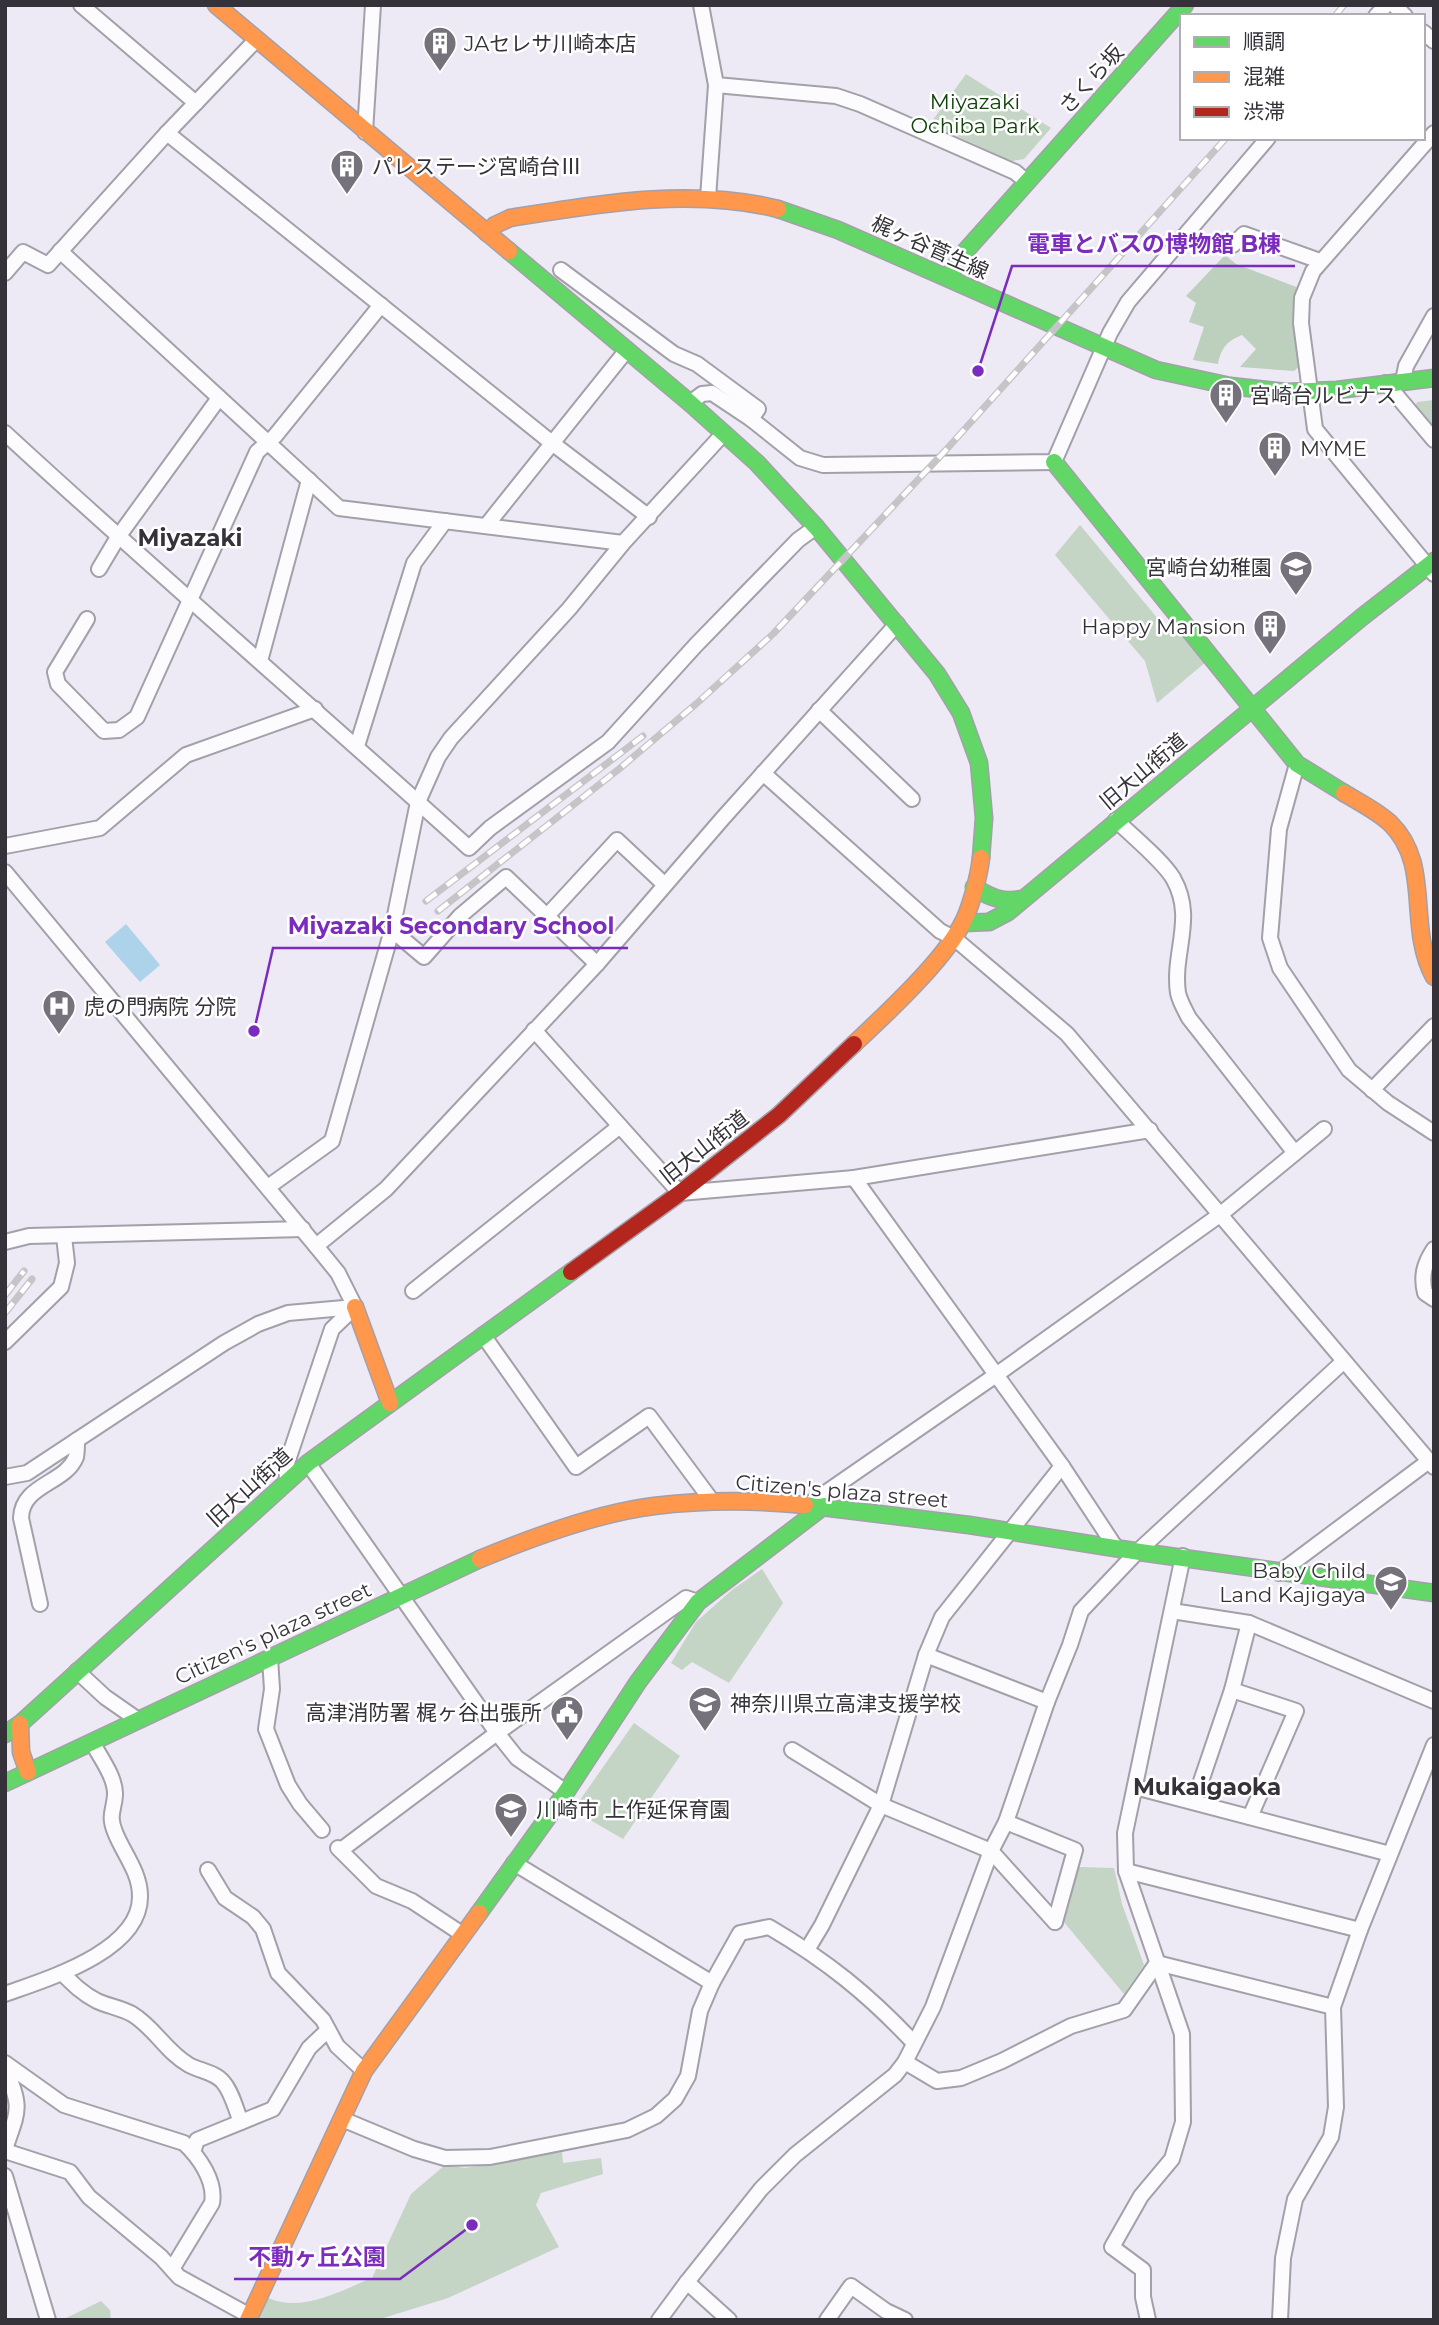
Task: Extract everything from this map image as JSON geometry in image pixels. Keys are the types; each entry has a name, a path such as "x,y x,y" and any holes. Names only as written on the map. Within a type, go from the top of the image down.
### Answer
{"street":[{"path":"81,5 196,103"},
{"path":"216,5 246,50 365,132 724,433 757,463 816,527 897,624 946,688 966,725 979,763 984,800 984,835 974,887 963,923"},
{"path":"365,132 373,5"},
{"path":"701,5 716,85 708,198"},
{"name":"さくら坂","path":"949,277 961,256 1185,5"},
{"path":"5,273 23,252 48,265 246,50"},
{"path":"716,85 836,96 1015,172 1027,182"},
{"path":"167,133 552,443 649,517"},
{"path":"1432,567 1315,429 1301,323 1302,299 1312,271 1434,133"},
{"path":"1054,462 1104,348 1128,302 1266,140"},
{"name":"梶ヶ谷菅生線","path":"487,233 495,225 510,218 641,199 708,198 763,205 797,215 949,277 1156,370 1210,384 1269,391 1309,392 1434,378"},
{"path":"1233,245 1244,234 1320,261"},
{"path":"60,251 340,508 623,542"},
{"path":"561,270 674,354 697,364 758,409 751,419"},
{"path":"87,619 55,672 58,684 104,731 119,730 136,717 257,453 275,436 381,305"},
{"path":"1403,381 1406,366 1434,316"},
{"path":"486,526 626,351"},
{"path":"1386,383 1434,440"},
{"path":"690,403 702,394 712,393 751,419 800,458 823,465 1054,462"},
{"path":"99,569 118,537 219,398"},
{"path":"5,433 118,537 191,598 469,848 490,828 608,743 695,646 798,540 816,527"},
{"path":"268,1187 332,1141 392,930 418,802 438,757 451,738 569,609 623,542 724,433"},
{"path":"1054,462 1297,764 1387,820 1398,830 1407,844 1418,874 1419,932 1426,963 1434,977"},
{"path":"260,661 309,480"},
{"path":"357,746 414,563 445,521"},
{"name":"旧大山街道","path":"20,1724 308,1463 680,1193 788,1106 867,1032 922,975 954,938 963,923 977,925 1003,917 1021,899 1252,708 1432,567"},
{"path":"316,1245 386,1189 597,964 664,884 897,624"},
{"path":"5,846 100,828 186,755 315,709"},
{"path":"819,710 912,799"},
{"path":"1297,764 1279,828 1270,938 1280,968 1349,1070 1372,1090 1434,1133"},
{"path":"763,773 940,931 954,938 1067,1034 1431,1464 1279,1573"},
{"path":"1116,820 1172,876 1181,895 1185,919 1177,972 1179,997 1189,1018 1295,1153"},
{"path":"547,916 617,840 664,884"},
{"path":"5,872 338,1273 355,1307 390,1403"},
{"path":"392,930 424,957 460,916 506,877 597,964"},
{"path":"974,887 993,899 1021,899"},
{"path":"1372,1090 1434,1026"},
{"path":"534,1030 680,1193 855,1178 1150,1130"},
{"path":"413,1291 620,1126"},
{"path":"5,2065 19,2109 5,2150 70,2172 89,2197 161,2257 185,2281 249,2318 364,2071 566,1792 638,1682 698,1602 816,1506 1221,1214 1324,1129"},
{"path":"855,1178 1062,1466 1116,1548"},
{"path":"5,1242 29,1236 303,1230"},
{"path":"5,1342 61,1287 67,1263 64,1236"},
{"path":"1434,1249 1423,1272 1425,1293 1434,1299"},
{"path":"5,1477 27,1473 224,1343 258,1324 288,1313 355,1307"},
{"path":"288,1480 285,1466 332,1329 355,1307"},
{"path":"482,1335 576,1467 649,1416 712,1501"},
{"path":"659,2320 761,2189 795,2155 895,2075 905,2062 933,2007 991,1851 1006,1822 1082,1611 1137,1552 1344,1361"},
{"path":"40,1604 22,1508 36,1491 70,1466 76,1456 77,1440"},
{"path":"308,1463 497,1733 517,1758 566,1792"},
{"path":"807,1950 828,1914 881,1805 926,1655 942,1617 1062,1466"},
{"name":"Citizen's plaza street","path":"5,1783 400,1597 446,1572 531,1539 653,1506 712,1501 816,1506 1010,1530 1137,1552 1183,1556 1279,1573 1434,1593"},
{"path":"1148,2320 1143,2297 1143,2270 1112,2247 1141,2196 1172,2159 1183,2122 1182,2034 1126,1871 1125,1833 1183,1556"},
{"path":"462,1934 412,1901 376,1886 340,1849 686,1598 698,1602"},
{"path":"1172,1611 1249,1623 1434,1700"},
{"path":"1194,1802 1232,1690 1249,1623"},
{"path":"926,1655 1047,1702"},
{"path":"270,1658 272,1689 266,1729 288,1785 322,1830"},
{"path":"77,1671 105,1697 138,1720"},
{"path":"1232,1690 1296,1711 1250,1817"},
{"path":"5,1734 20,1724"},
{"path":"20,1724 21,1752 28,1772"},
{"path":"5,1994 62,1973 114,1942 131,1928 138,1914 141,1895 138,1878 115,1832 110,1814 115,1794 112,1779 92,1742"},
{"path":"1280,2320 1283,2258 1295,2199 1331,2137 1336,2107 1333,2007 1360,1930 1434,1745"},
{"path":"792,1750 881,1805 991,1851 1055,1922 1076,1850 1006,1822"},
{"path":"1135,1787 1390,1854"},
{"path":"514,1863 712,1983"},
{"path":"208,1870 225,1898 253,1917 263,1929 278,1973 323,2020 337,2046 364,2071"},
{"path":"1126,1871 1360,1930"},
{"path":"342,2119 414,2149 445,2158 490,2157 627,2130 656,2116 675,2099 688,2076 700,2011 712,1983 740,1933 769,1927 807,1950 863,1991 914,2043"},
{"path":"1157,1963 1333,2007"},
{"path":"905,2062 937,2081 961,2078 1002,2061 1071,2026 1124,2010 1157,1963"},
{"path":"62,1973 78,1989 95,2000 130,2013 145,2023 171,2051 189,2064 216,2075 225,2083 241,2122"},
{"path":"193,2152 197,2140 273,2109 309,2048 328,2030"},
{"path":"5,2065 64,2105 184,2143 193,2152 208,2176 214,2194 212,2203 172,2269"},
{"path":"5,2176 48,2320"},
{"path":"687,2281 729,2320"},
{"path":"827,2320 851,2286 886,2311 905,2320"}],"green space":[{"name":"Miyazaki Ochiba Park","path":"966,74 1051,128 1024,159 1011,161 930,124"},
{"path":"1225,255 1236,264 1299,288 1302,364 1294,371 1240,367 1256,349 1242,335 1226,346 1218,364 1193,360 1204,327 1189,322 1196,303 1186,296"},
{"path":"1434,400 1434,433 1414,409 1417,402"},
{"path":"1080,525 1173,637 1182,630 1207,661 1157,703 1145,661 1055,555"},
{"path":"762,1569 783,1603 729,1683 692,1662 682,1670 671,1663 696,1622 732,1590"},
{"path":"634,1723 680,1756 623,1839 573,1810"},
{"path":"1079,1867 1114,1868 1122,1904 1144,1965 1124,1994 1063,1921"},
{"path":"562,2152 563,2163 601,2158 603,2174 541,2193 536,2205 559,2247 448,2298 377,2320 257,2320 268,2298 281,2302 307,2302 372,2278 411,2194 445,2165 465,2168"},
{"path":"101,2301 110,2310 111,2320 62,2320"}],"water":[{"path":"126,924 160,965 140,982 105,942"}],"railway":[{"path":"1337,14 1344,5"},
{"path":"438,911 619,769 773,634 945,451 1224,140"},
{"path":"426,901 643,736"},
{"path":"5,1295 24,1271"},
{"path":"5,1313 32,1279"}],"traffic: fast":[{"path":"949,277 961,256 1185,5"},
{"path":"778,209 838,230 1156,370 1230,386 1286,392 1337,390 1434,378"},
{"path":"509,251 757,463 816,527 937,674 961,713 979,763 984,818 981,858"},
{"path":"1054,462 1297,764 1344,793"},
{"path":"963,923 989,922 1008,912 1362,617 1434,561"},
{"path":"974,887 996,898 1021,899"},
{"path":"5,1734 20,1724 308,1463 571,1272"},
{"path":"805,1505 969,1525 1434,1593"},
{"path":"479,1913 566,1792 638,1682 698,1602 824,1506"},
{"path":"5,1783 480,1559"}],"traffic: slow":[{"path":"216,5 509,251"},
{"path":"487,233 495,225 510,218 644,200 712,199 778,209"},
{"path":"1344,793 1385,819 1403,840 1411,857 1421,937 1434,977"},
{"path":"854,1044 912,988 952,940 968,912 981,858"},
{"path":"355,1307 390,1403"},
{"path":"480,1559 566,1527 632,1509 711,1502 805,1505"},
{"path":"20,1724 21,1752 28,1772"},
{"path":"248,2320 364,2071 479,1913"}],"traffic: jam":[{"path":"571,1272 680,1193 779,1115 854,1044"}],"place":[{"name":"JAセレサ川崎本店","path":"440,73"},
{"name":"パレステージ宮崎台Ⅲ","path":"347,196"},
{"name":"電車とバスの博物館 B棟","path":"978,371"},
{"name":"宮崎台ルビナス","path":"1226,425"},
{"name":"MYME","path":"1275,478"},
{"name":"宮崎台幼稚園","path":"1296,597"},
{"name":"Happy Mansion","path":"1270,656"},
{"name":"Miyazaki Secondary School","path":"254,1031"},
{"name":"虎の門病院 分院","path":"59,1036"},
{"name":"Baby Child Land Kajigaya","path":"1391,1612"},
{"name":"神奈川県立高津支援学校","path":"705,1733"},
{"name":"高津消防署 梶ヶ谷出張所","path":"567,1742"},
{"name":"川崎市 上作延保育園","path":"511,1839"},
{"name":"不動ヶ丘公園","path":"472,2225"}],"district":[{"name":"Miyazaki","path":"190,538"},
{"name":"Mukaigaoka","path":"1207,1787"}]}
